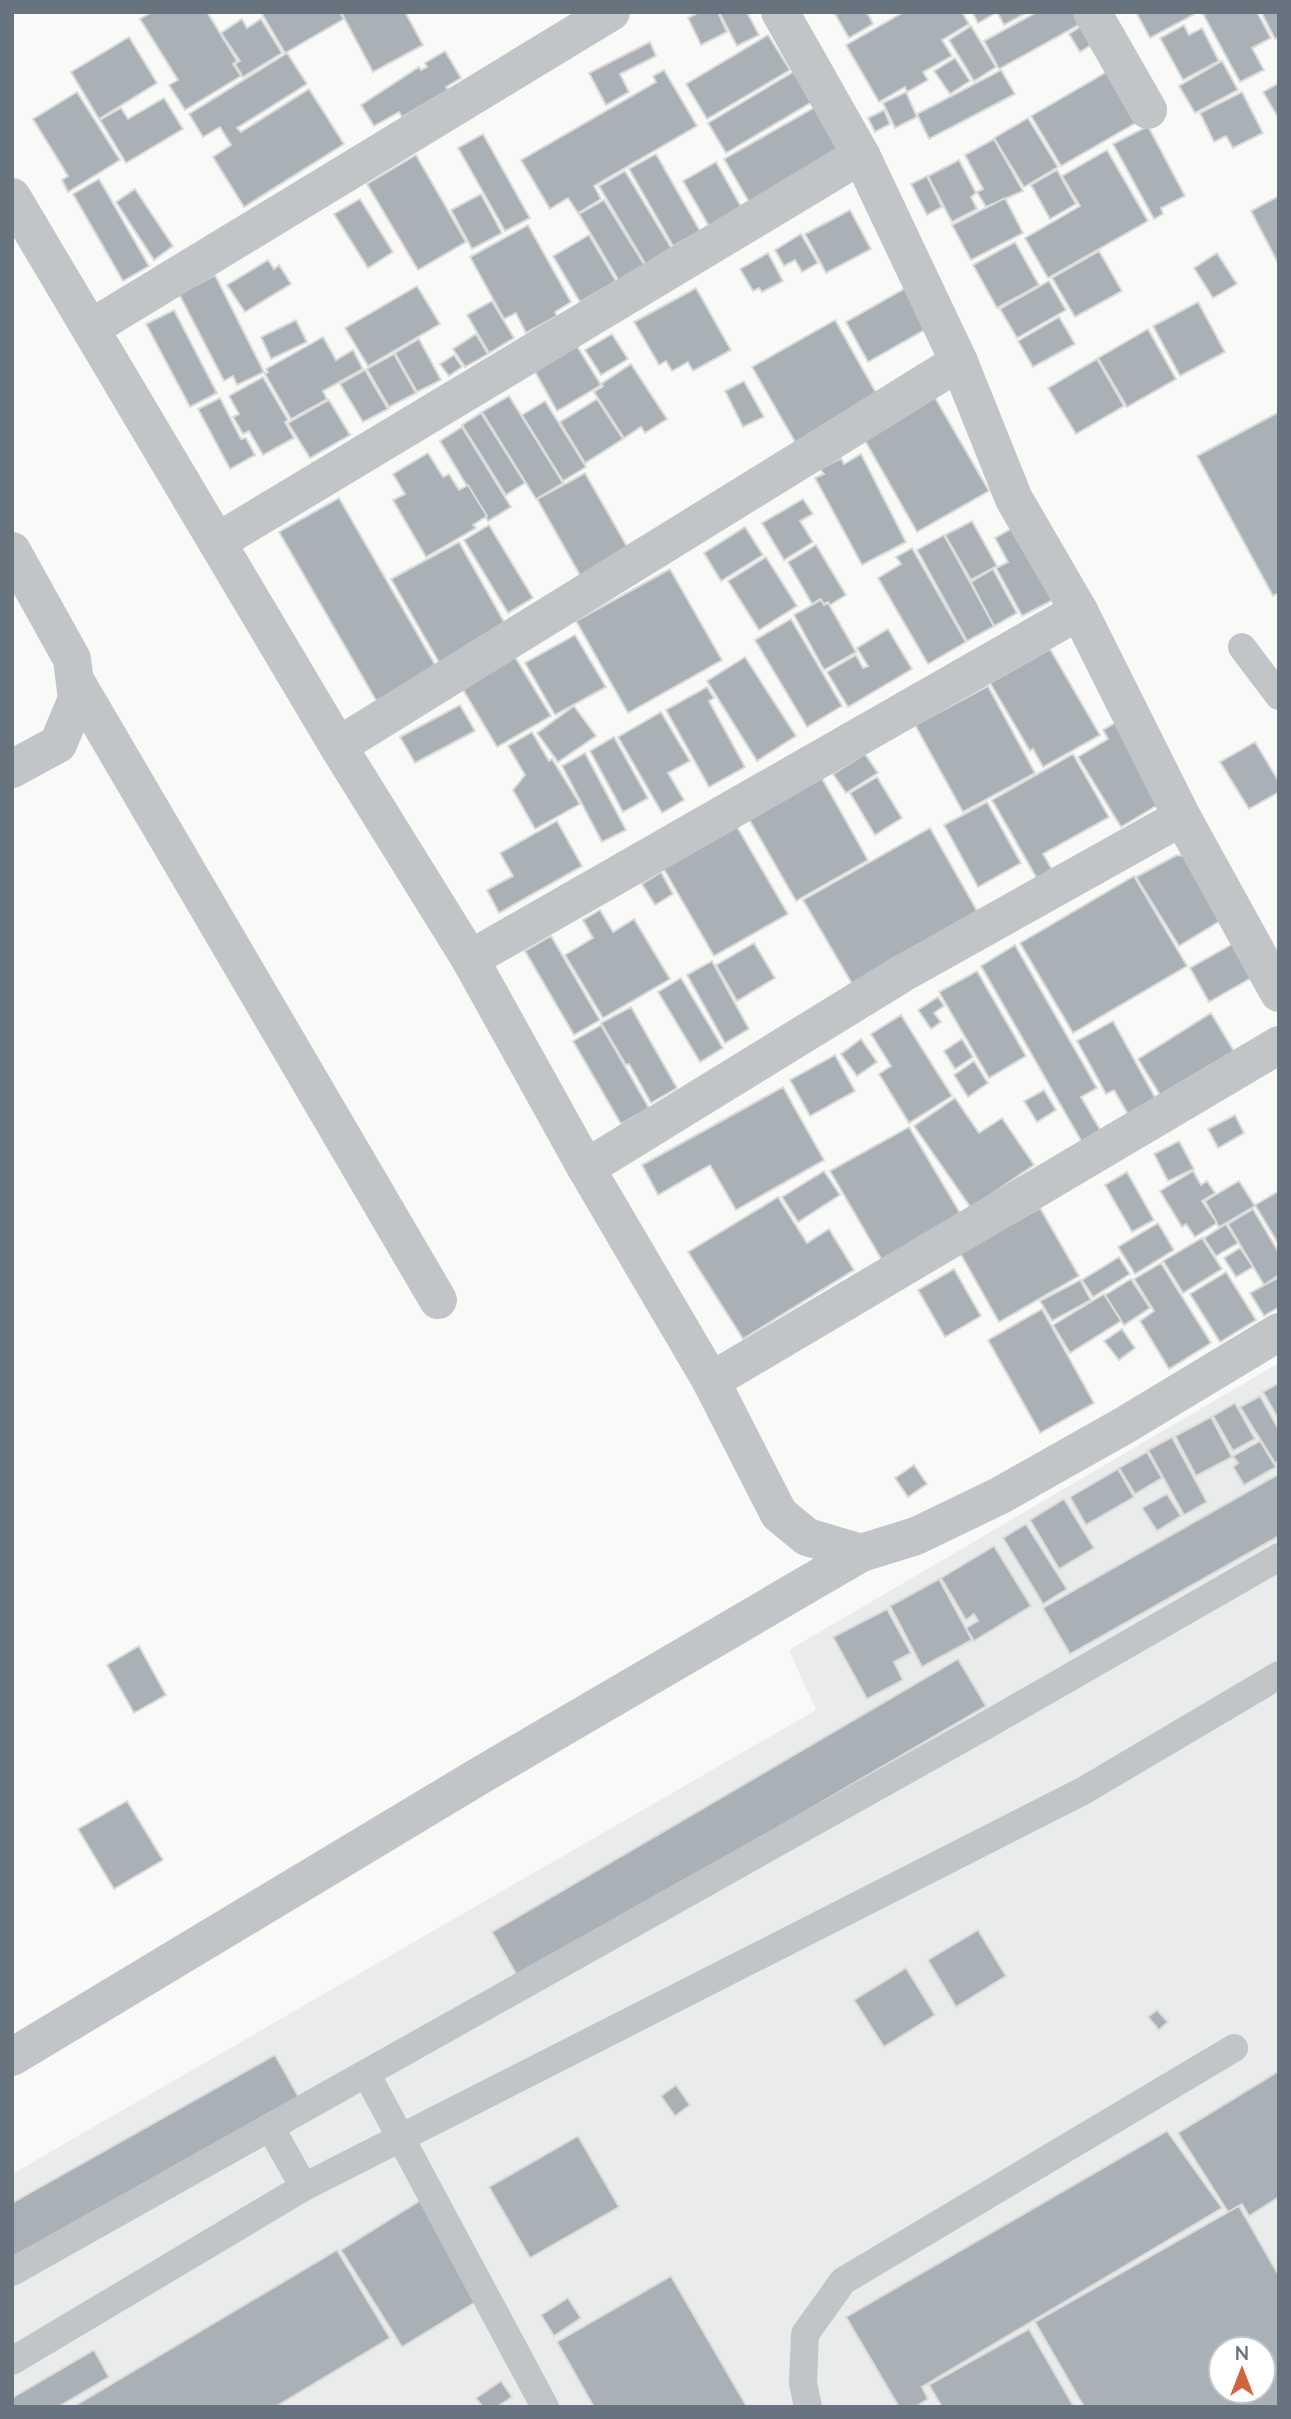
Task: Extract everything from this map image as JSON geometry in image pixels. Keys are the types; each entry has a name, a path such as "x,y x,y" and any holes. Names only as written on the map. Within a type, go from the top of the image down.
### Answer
{"street":[{"path":"91,328 611,12"},
{"path":"780,12 861,155 959,362 1014,499 1079,611 1182,817 1279,993"},
{"path":"1091,12 1148,110"},
{"path":"217,542 861,155"},
{"path":"12,197 338,746 470,959 586,1168 711,1381 779,1514 807,1537 861,1553"},
{"path":"338,746 959,362"},
{"path":"12,551 72,659 77,699 58,744 12,769"},
{"path":"470,959 1079,611"},
{"path":"75,680 438,1300"},
{"path":"586,1168 903,973 1182,817"},
{"path":"711,1381 1279,1045"},
{"path":"12,2057 481,1775 861,1553 916,1536 1001,1495 1137,1418 1279,1332"}],"lane":[{"path":"1242,647 1279,696"},
{"path":"12,2272 995,1720 1279,1557"},
{"path":"12,2361 304,2187 1083,1791 1279,1675"},
{"path":"808,2407 803,2384 805,2334 843,2281 1234,2048"},
{"path":"367,2074 545,2407"},
{"path":"270,2127 304,2187"}],"shaded area":[{"path":"1279,1363 1279,2407 12,2407 12,2174 816,1710 789,1650"}],"building":[{"path":"152,12 207,12 237,61 233,64 241,76 185,110 169,85 178,80 140,19"},
{"path":"340,12 344,19 285,53 262,14"},
{"path":"341,12 405,12 423,45 373,72"},
{"path":"699,12 718,12 727,32 701,45 688,18"},
{"path":"719,12 747,12 759,35 737,46"},
{"path":"834,12 867,12 873,24 849,38"},
{"path":"904,12 962,12 969,24 942,40 952,56 923,72 928,80 907,92 905,87 879,102 846,45"},
{"path":"972,12 996,12 996,13 978,23"},
{"path":"997,12 1028,12 1004,25"},
{"path":"1037,12 1088,12 1091,18 999,69 984,41"},
{"path":"1136,12 1195,12 1195,14 1150,38"},
{"path":"1202,12 1257,12 1271,38 1252,48 1264,70 1240,82"},
{"path":"1261,12 1279,12 1279,37 1275,39"},
{"path":"242,19 247,28 261,19 282,53 243,77 235,64 240,61 221,33"},
{"path":"1091,20 1102,38 1080,52 1069,34"},
{"path":"1184,25 1189,35 1202,28 1219,61 1183,80 1160,38"},
{"path":"971,26 996,67 974,81 949,40"},
{"path":"768,35 790,70 707,119 686,84"},
{"path":"129,37 157,83 99,119 71,72"},
{"path":"650,42 656,56 620,74 629,92 606,105 589,73"},
{"path":"445,51 461,78 446,87 448,90 402,117 399,112 374,126 361,105 419,67 421,70 427,67 425,63"},
{"path":"287,53 307,84 237,128 241,132 309,89 344,144 244,207 213,157 231,145 220,127 203,137 189,114"},
{"path":"955,58 970,81 950,94 934,71"},
{"path":"1222,61 1238,90 1195,113 1179,86"},
{"path":"1117,66 1146,117 1061,166 1031,116"},
{"path":"798,69 817,99 726,153 708,123"},
{"path":"664,70 697,126 594,186 601,199 578,213 568,198 550,209 521,160 656,82 653,76"},
{"path":"1001,70 1015,94 929,139 917,114"},
{"path":"1279,83 1279,119 1263,92"},
{"path":"77,92 120,160 68,192 62,180 68,176 33,119"},
{"path":"906,92 917,117 895,128 883,103"},
{"path":"1242,92 1263,133 1233,148 1226,136 1214,142 1200,113"},
{"path":"164,98 183,129 126,163 100,120 121,108 128,119"},
{"path":"826,101 854,148 752,207 724,159"},
{"path":"884,110 890,124 875,132 868,118"},
{"path":"1028,118 1058,167 1024,187 994,138"},
{"path":"1148,126 1185,196 1161,208 1163,214 1154,219 1113,144"},
{"path":"483,134 530,218 505,231 458,148"},
{"path":"994,139 1023,191 986,207 977,192 983,189 965,155"},
{"path":"1107,150 1148,221 1048,278 1025,238 1080,206 1062,176"},
{"path":"656,154 700,231 673,246 629,169"},
{"path":"416,155 466,242 418,270 367,184"},
{"path":"959,160 976,193 971,197 977,209 952,222 928,176"},
{"path":"716,162 743,210 710,228 683,181"},
{"path":"1057,170 1076,204 1050,219 1031,185"},
{"path":"625,171 672,249 646,265 599,186"},
{"path":"927,176 942,207 927,215 911,184"},
{"path":"99,179 149,266 123,281 73,194"},
{"path":"135,189 173,246 154,260 116,202"},
{"path":"481,194 502,233 472,249 451,210"},
{"path":"1277,197 1279,200 1279,265 1251,211"},
{"path":"1005,198 1023,233 971,260 952,225"},
{"path":"360,199 393,252 368,268 334,214"},
{"path":"604,200 645,266 619,281 579,214"},
{"path":"850,210 871,249 826,273 805,234"},
{"path":"528,225 571,302 555,312 557,316 526,333 516,313 504,319 470,257"},
{"path":"801,234 818,263 802,272 795,260 784,266 775,250"},
{"path":"589,235 616,281 580,302 553,256"},
{"path":"1015,242 1039,285 997,308 973,265"},
{"path":"1099,251 1122,291 1075,317 1052,278"},
{"path":"768,253 783,281 762,292 759,288 753,291 740,269"},
{"path":"1217,253 1237,284 1213,298 1194,268"},
{"path":"268,260 274,269 279,265 291,284 245,312 227,285"},
{"path":"215,275 264,372 237,385 233,376 224,381 179,294"},
{"path":"1049,281 1066,310 1017,338 1000,309"},
{"path":"911,285 933,325 868,362 846,322"},
{"path":"417,286 440,324 368,366 345,328"},
{"path":"696,288 731,350 693,371 688,362 672,371 666,361 659,365 634,322"},
{"path":"492,301 514,338 489,353 467,315"},
{"path":"1198,302 1225,352 1180,376 1153,326"},
{"path":"174,310 217,393 190,407 146,324"},
{"path":"1059,317 1075,344 1033,367 1018,341"},
{"path":"296,320 307,342 271,359 261,337"},
{"path":"835,320 884,407 802,454 752,367"},
{"path":"1148,329 1176,379 1127,407 1098,358"},
{"path":"476,334 488,354 465,367 453,349"},
{"path":"612,334 628,359 601,375 585,350"},
{"path":"323,337 336,360 353,350 363,369 323,391 327,399 291,419 265,374 268,372 266,369"},
{"path":"419,339 441,380 417,392 395,353"},
{"path":"575,343 601,385 557,411 533,368"},
{"path":"394,354 416,393 389,407 367,369"},
{"path":"454,355 462,367 449,376 440,364"},
{"path":"1097,359 1124,406 1076,434 1048,388"},
{"path":"631,364 667,419 645,433 641,427 624,438 594,392 603,386 601,384"},
{"path":"365,370 388,409 363,422 340,384"},
{"path":"263,377 288,420 285,422 294,438 263,455 249,431 243,434 233,417 239,414 229,396"},
{"path":"744,381 764,417 743,427 725,391"},
{"path":"509,396 563,483 536,499 482,412"},
{"path":"934,396 989,491 917,532 863,437"},
{"path":"220,398 241,439 246,438 255,455 230,469 198,409"},
{"path":"597,399 623,439 585,463 560,422"},
{"path":"329,400 350,435 310,458 288,423"},
{"path":"545,401 586,467 563,481 522,415"},
{"path":"1279,412 1279,593 1273,596 1197,456"},
{"path":"481,413 525,483 506,495 462,425"},
{"path":"462,427 511,507 488,521 440,441"},
{"path":"428,453 443,477 449,474 459,490 468,485 487,516 473,525 476,528 426,557 393,500 405,494 393,474"},
{"path":"861,454 906,542 862,565 815,478 824,474 820,469 841,458 844,464"},
{"path":"585,473 633,557 585,584 537,499"},
{"path":"339,498 437,668 377,702 279,532"},
{"path":"803,499 813,514 800,521 813,542 784,560 762,523"},
{"path":"972,521 997,566 971,580 945,535"},
{"path":"489,525 533,598 508,613 464,540"},
{"path":"1018,525 1059,597 1022,616 996,568 1008,562 995,538"},
{"path":"745,527 763,555 721,581 704,553"},
{"path":"944,535 994,626 967,641 917,550"},
{"path":"459,542 507,627 440,664 391,579"},
{"path":"816,545 846,595 830,605 828,602 824,604 820,599 812,604 788,562"},
{"path":"912,548 966,642 928,664 878,578 901,564 896,557"},
{"path":"766,557 797,606 759,630 728,581"},
{"path":"670,569 722,660 628,713 576,621"},
{"path":"993,569 1017,613 994,626 971,582"},
{"path":"821,600 824,605 828,603 856,652 824,670 794,615"},
{"path":"791,619 842,706 807,727 755,640"},
{"path":"888,629 912,669 848,707 827,672 856,655 863,668 868,666 857,648"},
{"path":"575,635 606,687 555,715 525,663"},
{"path":"1050,649 1100,735 1043,767 1033,749 1030,751 990,683"},
{"path":"515,657 551,716 497,747 462,688"},
{"path":"745,657 796,736 757,761 707,681"},
{"path":"988,686 1035,773 963,812 915,725"},
{"path":"707,687 714,698 709,701 745,767 709,787 666,710"},
{"path":"460,705 475,731 415,763 400,737"},
{"path":"574,706 596,736 558,762 537,733"},
{"path":"661,712 690,761 668,773 684,800 662,813 618,737"},
{"path":"1124,718 1171,797 1121,827 1078,757 1108,739 1103,730"},
{"path":"532,732 580,804 535,829 513,790 525,775 508,746"},
{"path":"614,737 648,798 623,812 590,751"},
{"path":"1255,742 1279,782 1279,792 1249,809 1220,762"},
{"path":"585,753 626,830 602,842 562,766"},
{"path":"865,754 878,773 846,793 833,774"},
{"path":"1073,754 1109,817 1043,854 1054,873 1039,882 992,800"},
{"path":"819,773 868,860 796,901 746,814"},
{"path":"877,777 902,818 875,835 850,793"},
{"path":"987,802 1021,863 978,887 944,825"},
{"path":"557,821 582,866 499,913 487,890 513,876 500,853"},
{"path":"736,825 788,914 714,956 662,866"},
{"path":"930,828 980,916 854,987 803,900"},
{"path":"1177,855 1200,859 1233,913 1179,946 1136,877"},
{"path":"661,872 673,894 655,905 642,884"},
{"path":"1134,876 1187,966 1073,1033 1020,943"},
{"path":"600,910 613,932 634,919 670,979 603,1018 565,955 593,938 583,920"},
{"path":"551,936 600,1020 574,1035 525,951"},
{"path":"1245,937 1265,970 1209,1002 1190,968"},
{"path":"754,943 775,978 737,1001 716,965"},
{"path":"1015,945 1097,1088 1081,1097 1102,1133 1083,1144 981,966"},
{"path":"712,961 749,1029 725,1043 687,975"},
{"path":"977,971 1026,1056 989,1078 939,992"},
{"path":"681,978 723,1048 700,1062 658,992"},
{"path":"938,997 944,1006 934,1013 941,1022 931,1029 918,1010"},
{"path":"631,1007 677,1088 651,1103 601,1023"},
{"path":"1211,1013 1235,1053 1162,1098 1138,1059"},
{"path":"901,1015 952,1096 909,1123 879,1074 891,1066 871,1034"},
{"path":"1113,1021 1157,1101 1129,1116 1114,1090 1106,1094 1077,1041"},
{"path":"601,1025 649,1108 621,1124 573,1041"},
{"path":"861,1039 877,1062 857,1076 841,1054"},
{"path":"962,1039 973,1057 955,1069 944,1051"},
{"path":"835,1055 855,1091 810,1116 790,1080"},
{"path":"974,1061 988,1083 968,1097 954,1075"},
{"path":"783,1087 824,1160 736,1210 710,1165 658,1195 642,1165"},
{"path":"1044,1090 1056,1110 1037,1122 1024,1101"},
{"path":"955,1098 979,1133 1002,1118 1034,1165 971,1208 914,1126"},
{"path":"1235,1115 1244,1133 1218,1148 1208,1129"},
{"path":"909,1127 966,1223 887,1269 830,1171"},
{"path":"1179,1141 1194,1169 1168,1181 1154,1154"},
{"path":"824,1171 840,1195 798,1222 782,1197"},
{"path":"1193,1171 1201,1185 1207,1181 1215,1193 1202,1201 1217,1223 1195,1237 1186,1224 1182,1227 1160,1191"},
{"path":"1127,1172 1154,1220 1132,1232 1105,1185"},
{"path":"1239,1181 1255,1206 1219,1227 1205,1201"},
{"path":"1279,1191 1279,1245 1255,1205"},
{"path":"778,1197 807,1243 829,1229 854,1270 743,1339 688,1252"},
{"path":"1040,1208 1079,1276 999,1322 960,1253"},
{"path":"1253,1209 1279,1253 1279,1275 1264,1285 1228,1224"},
{"path":"1158,1223 1174,1250 1135,1274 1118,1247"},
{"path":"1226,1224 1238,1243 1216,1256 1204,1238"},
{"path":"1202,1238 1222,1269 1183,1293 1163,1261"},
{"path":"1240,1248 1253,1267 1236,1277 1224,1258"},
{"path":"1119,1257 1130,1274 1093,1297 1082,1280"},
{"path":"1161,1263 1211,1343 1169,1369 1140,1321 1154,1311 1134,1279"},
{"path":"954,1269 981,1316 945,1337 918,1290"},
{"path":"1226,1272 1256,1320 1220,1342 1190,1294"},
{"path":"1279,1277 1279,1307 1264,1316 1250,1293"},
{"path":"1131,1279 1150,1308 1124,1325 1105,1295"},
{"path":"1080,1280 1091,1300 1052,1321 1040,1301"},
{"path":"1104,1294 1121,1321 1070,1353 1053,1325"},
{"path":"1042,1309 1094,1403 1040,1433 988,1340"},
{"path":"1122,1329 1135,1348 1119,1360 1104,1341"},
{"path":"1279,1383 1279,1420 1263,1392"},
{"path":"1260,1396 1279,1430 1279,1461 1275,1463 1240,1407"},
{"path":"1235,1403 1255,1439 1233,1451 1213,1416"},
{"path":"1211,1417 1232,1457 1196,1476 1175,1436"},
{"path":"1172,1437 1207,1502 1184,1515 1148,1450"},
{"path":"1260,1441 1276,1467 1244,1485 1233,1467 1238,1463 1233,1456"},
{"path":"1147,1452 1162,1478 1135,1494 1119,1468"},
{"path":"914,1465 927,1484 908,1497 895,1478"},
{"path":"1118,1469 1134,1497 1086,1525 1070,1497"},
{"path":"1279,1474 1279,1536 1070,1654 1043,1608"},
{"path":"1167,1494 1181,1516 1157,1531 1142,1508"},
{"path":"1064,1499 1094,1548 1059,1569 1030,1520"},
{"path":"1026,1524 1067,1589 1043,1604 1003,1538"},
{"path":"994,1546 1031,1606 974,1641 966,1628 978,1621 974,1614 966,1620 941,1578"},
{"path":"939,1579 972,1640 922,1667 890,1606"},
{"path":"887,1609 911,1653 894,1662 903,1680 867,1699 833,1637"},
{"path":"139,1646 166,1695 134,1713 107,1665"},
{"path":"958,1659 986,1706 519,1979 492,1932"},
{"path":"127,1801 163,1860 114,1889 78,1829"},
{"path":"978,1930 1006,1976 956,2007 928,1960"},
{"path":"906,1968 935,2015 884,2047 854,2000"},
{"path":"1157,2010 1168,2022 1159,2030 1148,2017"},
{"path":"275,2055 301,2101 12,2263 12,2203"},
{"path":"1279,2071 1279,2197 1249,2216 1242,2204 1228,2212 1178,2133"},
{"path":"676,2085 690,2105 675,2116 661,2096"},
{"path":"1167,2131 1222,2208 922,2387 928,2399 915,2407 899,2407 846,2317"},
{"path":"578,2136 619,2207 530,2258 489,2187"},
{"path":"421,2200 482,2298 402,2347 341,2250"},
{"path":"1239,2206 1279,2276 1279,2407 1084,2407 1035,2322"},
{"path":"337,2250 390,2338 275,2407 73,2407"},
{"path":"671,2276 747,2407 594,2407 557,2342"},
{"path":"568,2298 581,2318 554,2336 541,2315"},
{"path":"1029,2329 1074,2407 942,2407 929,2385"},
{"path":"94,2350 109,2377 58,2407 12,2407 12,2398"},
{"path":"501,2381 512,2397 497,2407 483,2407 476,2398"}]}
